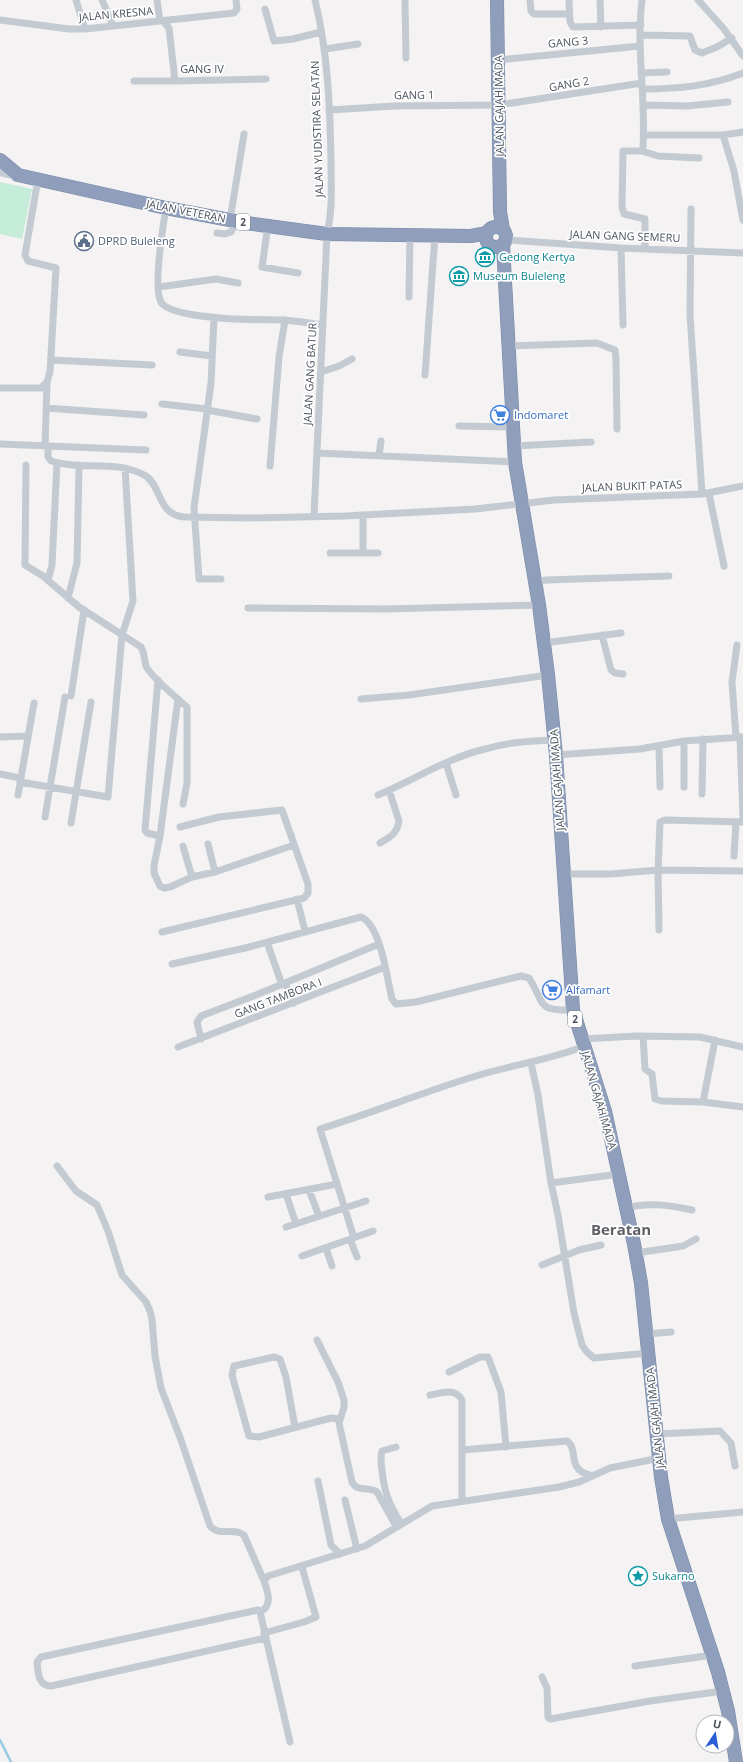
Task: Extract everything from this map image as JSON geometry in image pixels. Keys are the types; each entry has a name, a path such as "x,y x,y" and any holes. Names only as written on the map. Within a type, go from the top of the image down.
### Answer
{"highway":[{"name":"JALAN GAJAH MADA","path":"497,0 500,212 496,238 503,261 515,462 539,604 555,740 573,1010 605,1111 636,1253 647,1334 657,1434 668,1519 713,1655 723,1691 736,1762"},
{"name":"2","path":"0,160 18,175"},
{"name":"JALAN VETERAN","path":"18,175 166,208 234,221 327,234 435,235 496,238"}],"main road":[{"name":"JALAN VETERAN","path":"0,171 18,175"}],"street":[{"path":"76,0 85,29"},
{"path":"102,0 113,26"},
{"path":"157,0 161,21"},
{"name":"JALAN KRESNA","path":"0,20 69,29 85,29 234,13 237,9 236,0"},
{"name":"JALAN YUDISTIRA SELATAN","path":"315,0 325,49 329,110 332,199 331,217 327,234"},
{"path":"405,0 406,58"},
{"path":"530,0 531,11 534,14 570,14"},
{"path":"569,0 571,25 573,27 641,25"},
{"path":"600,0 601,27"},
{"path":"642,0 640,35 644,105 644,135 642,151"},
{"path":"698,0 732,38 743,56"},
{"path":"265,9 274,41 293,39 321,32"},
{"name":"GANG IV","path":"161,21 169,28 175,81 266,79"},
{"path":"640,35 690,36 695,50 702,53 717,48 732,38"},
{"path":"325,49 358,44"},
{"name":"GANG 3","path":"498,60 640,46"},
{"path":"641,73 667,72"},
{"name":"GANG 2","path":"499,105 642,86 679,89 723,80 743,73"},
{"path":"134,81 175,81"},
{"path":"644,105 688,106 728,102"},
{"name":"GANG 1","path":"329,110 395,106 499,105"},
{"path":"644,135 723,135 743,132"},
{"path":"217,233 225,234 231,232 234,221 244,134"},
{"path":"723,135 734,171 743,220"},
{"path":"645,248 645,219 624,214 622,207 623,151 642,151 658,156 699,158"},
{"path":"38,179 25,255 28,261 56,268 51,360 47,382 46,408 46,446 48,457 51,461 57,463 125,468 147,477 168,510 175,516 249,518 363,515 459,510 522,504"},
{"path":"166,208 160,261 159,287 160,300 168,309 214,318 285,320 323,324"},
{"path":"691,209 690,315 705,494 724,566"},
{"path":"268,226 262,266 298,273"},
{"name":"JALAN GANG BATUR","path":"314,516 327,234"},
{"path":"409,297 410,235"},
{"path":"425,375 435,235"},
{"name":"JALAN GANG SEMERU","path":"496,238 621,248 743,253"},
{"path":"621,248 623,325"},
{"path":"159,287 216,279 238,283"},
{"path":"214,318 207,409 194,517 199,579 222,579"},
{"path":"270,466 279,357 285,320"},
{"path":"509,346 597,343 615,350 617,429"},
{"path":"180,352 212,356"},
{"path":"321,372 340,366 352,359"},
{"path":"51,360 152,365"},
{"path":"0,388 38,388 47,382"},
{"path":"162,404 207,409 257,419"},
{"path":"46,408 144,415"},
{"path":"460,426 513,427"},
{"path":"379,455 381,441"},
{"path":"514,446 591,442"},
{"path":"0,444 146,450"},
{"path":"317,453 515,462"},
{"path":"48,580 52,565 57,463"},
{"path":"26,465 24,563 26,567 48,580 84,610 142,647 146,654 147,666 158,680 187,707 187,782 183,804"},
{"path":"68,598 77,557 79,465"},
{"path":"0,774 50,787 108,796 122,635 133,602 125,468"},
{"name":"JALAN BUKIT PATAS","path":"522,504 598,497 705,494 743,486"},
{"path":"363,515 363,553"},
{"path":"330,553 378,553"},
{"path":"535,582 546,580 669,576"},
{"path":"248,608 386,609 539,604"},
{"path":"45,817 84,610"},
{"path":"544,643 621,633"},
{"path":"602,635 611,670 615,673 623,674"},
{"path":"737,645 732,682 740,737 743,818"},
{"path":"361,699 409,695 548,675"},
{"path":"158,680 145,830 160,836"},
{"path":"178,699 160,836 154,866 154,873 160,886 164,888 170,887 192,877 215,872 294,845"},
{"path":"72,823 91,702"},
{"path":"18,795 27,736 34,703"},
{"path":"0,737 27,736"},
{"path":"556,755 640,749 684,741 740,737"},
{"path":"702,794 703,739"},
{"path":"378,795 465,755 497,746 525,741 555,740"},
{"path":"684,741 684,786"},
{"path":"659,746 660,787"},
{"path":"446,763 456,795"},
{"path":"380,843 394,834 399,821 389,790"},
{"path":"162,932 297,899 307,895 309,889 284,811 282,810 219,817 180,827"},
{"path":"659,930 658,870 659,829 661,821 739,822 735,838 734,856"},
{"path":"735,838 743,838"},
{"path":"208,844 215,872"},
{"path":"183,846 192,877"},
{"path":"564,874 611,874 658,870 743,871"},
{"path":"297,899 305,931"},
{"path":"172,964 267,942 361,916 371,925 379,944 392,999 398,1004 521,976 530,978 540,1001 545,1007 552,1010 573,1010"},
{"path":"267,942 284,984 294,1003"},
{"path":"201,1039 197,1022 201,1016 284,984 379,944"},
{"name":"GANG TAMBORA I","path":"178,1048 385,967"},
{"path":"643,1036 645,1069 652,1074 655,1099 662,1101 703,1102 743,1107"},
{"path":"356,1257 344,1208 320,1130 377,1111 399,1101 500,1069 563,1055 583,1043 643,1036 700,1037 743,1047"},
{"path":"703,1102 715,1040"},
{"path":"531,1063 545,1137 551,1183 558,1215 576,1324 582,1345 590,1356 598,1358 649,1353"},
{"path":"57,1166 76,1191 97,1205 108,1231 122,1275 146,1302 152,1319 155,1356 161,1388 189,1461 207,1519 213,1529 224,1532 238,1532 244,1535 268,1593 269,1603 267,1607 260,1612"},
{"path":"551,1183 619,1174"},
{"path":"268,1197 337,1184"},
{"path":"309,1190 319,1216"},
{"path":"286,1194 296,1224"},
{"path":"286,1227 366,1201"},
{"path":"626,1208 648,1204 673,1206 692,1210"},
{"path":"302,1256 373,1231"},
{"path":"636,1253 683,1246 696,1239"},
{"path":"542,1265 564,1256 601,1245"},
{"path":"326,1248 332,1266"},
{"path":"647,1334 671,1332"},
{"path":"317,1340 338,1382 344,1400 344,1407 339,1419 342,1446 353,1485 359,1489 372,1489 377,1492 398,1525"},
{"path":"449,1372 480,1356 488,1357 501,1392 506,1448"},
{"path":"296,1427 286,1377 280,1359 274,1357 234,1366 232,1375 249,1436 259,1437 331,1418 339,1419"},
{"path":"430,1395 449,1392 460,1396 462,1407 462,1500"},
{"path":"657,1434 720,1431 731,1443 735,1466"},
{"path":"462,1450 506,1448 567,1441 570,1444 577,1468 585,1474 590,1475"},
{"path":"396,1447 382,1451 381,1459 384,1488 387,1500 398,1525"},
{"path":"264,1581 273,1575 357,1549 376,1540 398,1525 432,1506 462,1500 559,1487 578,1482 590,1475 621,1465 660,1458"},
{"path":"318,1481 331,1546 340,1554"},
{"path":"345,1500 357,1549"},
{"path":"668,1519 743,1512"},
{"path":"260,1612 258,1610 252,1610 41,1656 37,1662 39,1677 46,1686 56,1686 265,1635 316,1617 302,1566"},
{"path":"260,1612 290,1742"},
{"path":"635,1666 713,1655"},
{"path":"542,1677 548,1688 548,1717 554,1720 650,1701 723,1691"}],"green space":[{"path":"0,182 32,189 22,239 0,234"}],"waterway":[{"path":"0,1740 11,1762"}],"place":[{"name":"DPRD Buleleng","path":"84,241"},
{"name":"Gedong Kertya","path":"485,257"},
{"name":"Museum Buleleng","path":"459,276"},
{"name":"Indomaret","path":"500,415"},
{"name":"Alfamart","path":"552,990"},
{"name":"Sukarno","path":"638,1576"}],"district":[{"name":"Beratan","path":"621,1230"}]}
